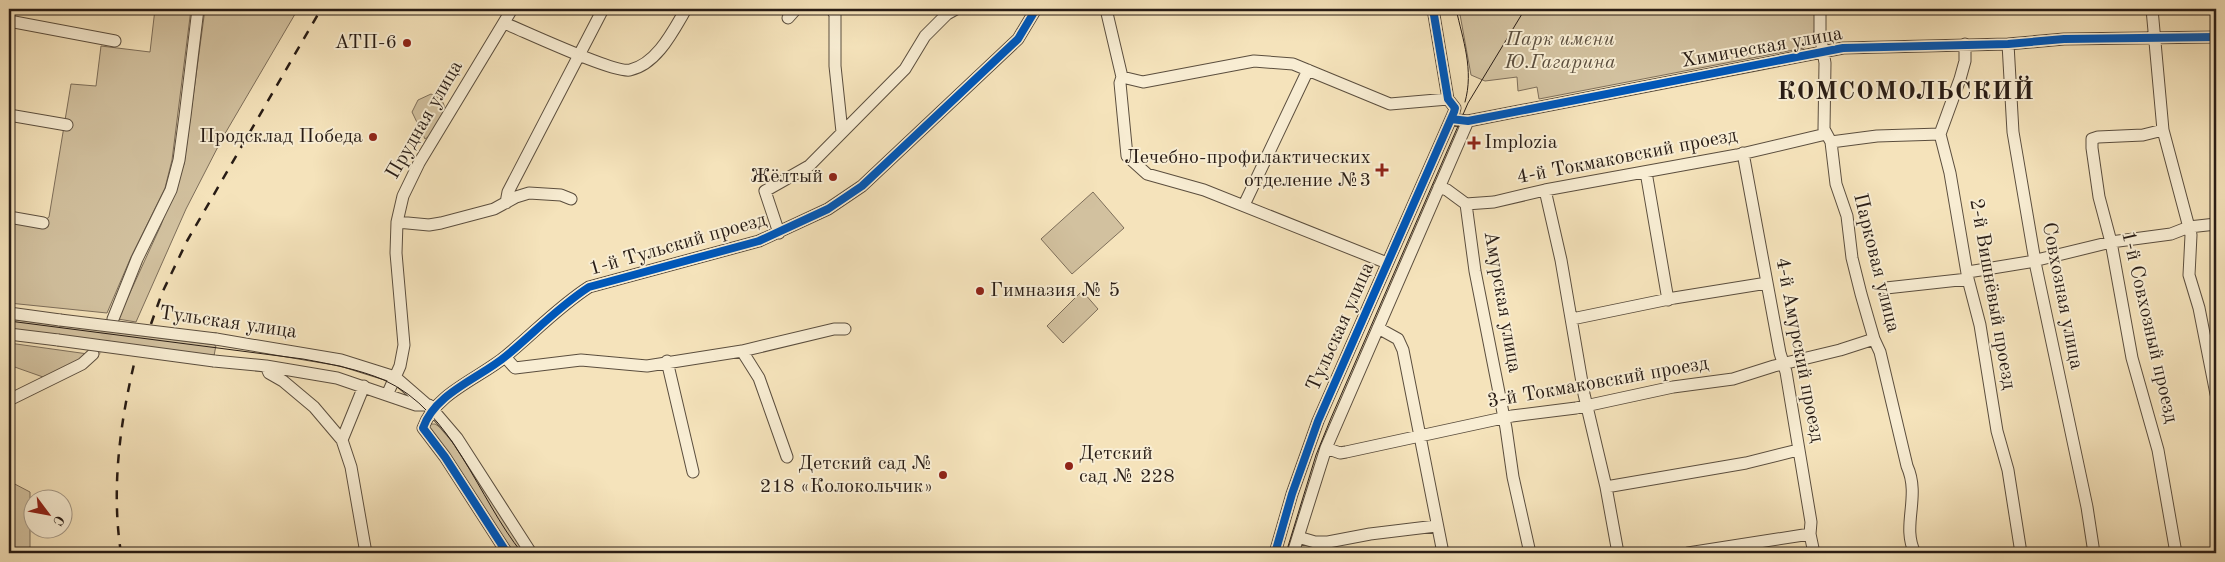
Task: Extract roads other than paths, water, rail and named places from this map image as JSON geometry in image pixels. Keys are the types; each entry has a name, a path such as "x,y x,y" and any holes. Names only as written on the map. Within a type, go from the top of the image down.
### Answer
{"street":[{"path":"113,319 137,260 171,190 185,116 198,9"},
{"name":"Прудная улица","path":"387,395 400,366 404,345 397,289 396,222 403,196 418,163 512,9"},
{"path":"506,204 508,192 604,9"},
{"path":"504,23 579,55 620,70 630,71 648,61 662,48 686,9"},
{"path":"788,18 796,9"},
{"path":"832,9 836,22 836,66 842,132"},
{"path":"779,233 765,191 809,166 905,69 925,36 947,14 956,9"},
{"name":"1-й Тульский проезд","path":"431,408 505,357 572,298 589,287 759,241 828,209 862,186 1018,40 1036,9"},
{"path":"1106,9 1122,77 1120,83 1127,156 1147,174 1204,190 1387,263"},
{"path":"1433,9 1448,99 1455,108 1451,120 1468,121"},
{"name":"Парковая улица","path":"1820,9 1820,34 1829,138 1836,184 1847,216 1852,258 1874,339 1880,352 1907,466 1913,479 1909,538 1915,553"},
{"path":"2152,9 2163,130 2178,193 2191,235 2189,275 2199,308 2216,394"},
{"path":"9,21 115,41"},
{"name":"Химическая улица","path":"1468,121 1843,48 2008,44 2064,39 2216,37"},
{"path":"1940,134 1960,79 1965,61 1965,44"},
{"name":"Совхозная улица","path":"2008,44 2013,132 2035,259 2094,553"},
{"path":"1122,77 1143,82 1254,61 1293,64 1390,104 1448,99"},
{"path":"1244,205 1308,70"},
{"path":"9,115 67,125"},
{"name":"Тульская улица","path":"1275,553 1311,438 1451,120"},
{"name":"Тульская улица","path":"1293,553 1326,448 1468,121"},
{"name":"1-й Совхозный проезд","path":"2163,130 2092,139 2092,148 2099,197 2111,242 2132,358 2158,450 2176,553"},
{"name":"4-й Токмаковский проезд","path":"1466,204 1494,202 1545,190 1829,138 1940,134"},
{"name":"2-й Вишнёвый проезд","path":"1940,134 1950,173 1968,276 1980,325 1997,432 2008,470 2021,553"},
{"name":"4-й Амурский проезд","path":"1743,154 1800,456 1814,553"},
{"path":"1646,172 1668,300"},
{"path":"1439,187 1447,190 1466,204"},
{"path":"1545,190 1572,319 1586,405 1606,487 1618,553"},
{"path":"396,222 429,225 441,223 494,209 529,193 561,195 571,199"},
{"name":"Амурская улица","path":"1466,204 1475,271 1513,477 1530,553"},
{"path":"9,217 43,223"},
{"path":"1886,288 1938,284 2111,242 2171,234 2189,227 2216,224"},
{"path":"1572,319 1767,283"},
{"name":"Тульская улица","path":"9,313 216,339 341,360 395,377 431,408 457,438 531,553"},
{"path":"1378,328 1398,339 1403,350 1436,526 1443,553"},
{"path":"505,357 515,368 581,360 647,366 667,361 742,351 834,329 845,329"},
{"name":"Тульская улица","path":"9,334 266,366 337,378 416,405 431,408"},
{"name":"3-й Токмаковский проезд","path":"1326,448 1332,451 1346,452 1503,418 1586,405 1672,387 1733,379 1783,363 1840,350 1874,339"},
{"path":"742,351 759,378 787,457"},
{"path":"9,400 82,364 93,354"},
{"path":"667,361 693,472"},
{"path":"266,366 269,373 284,381 314,407 342,440 351,467 366,553"},
{"path":"342,440 364,386"},
{"path":"431,408 423,428 445,457 507,553"},
{"path":"1606,487 1746,462 1798,450"},
{"path":"1298,537 1315,542 1328,542 1370,534 1436,526"},
{"path":"1688,553 1810,534"}],"tunnel":[{"path":"95,352 105,338 113,319"}],"tram line":[{"path":"1456,9 1468,67 1465,102"},
{"path":"1286,553 1316,455 1468,103 1525,9"},
{"path":"9,321 303,359 354,370 384,380 408,394 429,413 447,434 506,531 522,553"}],"railway":[{"path":"151,324 162,293 187,241 321,9"},
{"path":"121,553 118,529 117,480 121,431 135,360"}],"place":[{"name":"АТП-6","path":"407,43"},
{"name":"Продсклад Победа","path":"373,137"},
{"name":"Implozia","path":"1474,143"},
{"name":"Лечебно-профилактических отделение №3","path":"1382,170"},
{"name":"Жёлтый","path":"833,177"},
{"name":"Гимназия № 5","path":"980,291"},
{"name":"Детский сад № 228","path":"1069,466"},
{"name":"Детский сад № 218 «Колокольчик»","path":"943,475"}],"district":[{"name":"КОМСОМОЛЬСКИЙ","path":"1906,92"}],"park label":[{"name":"Парк имени Ю.Гагарина","path":"1560,52"}]}
